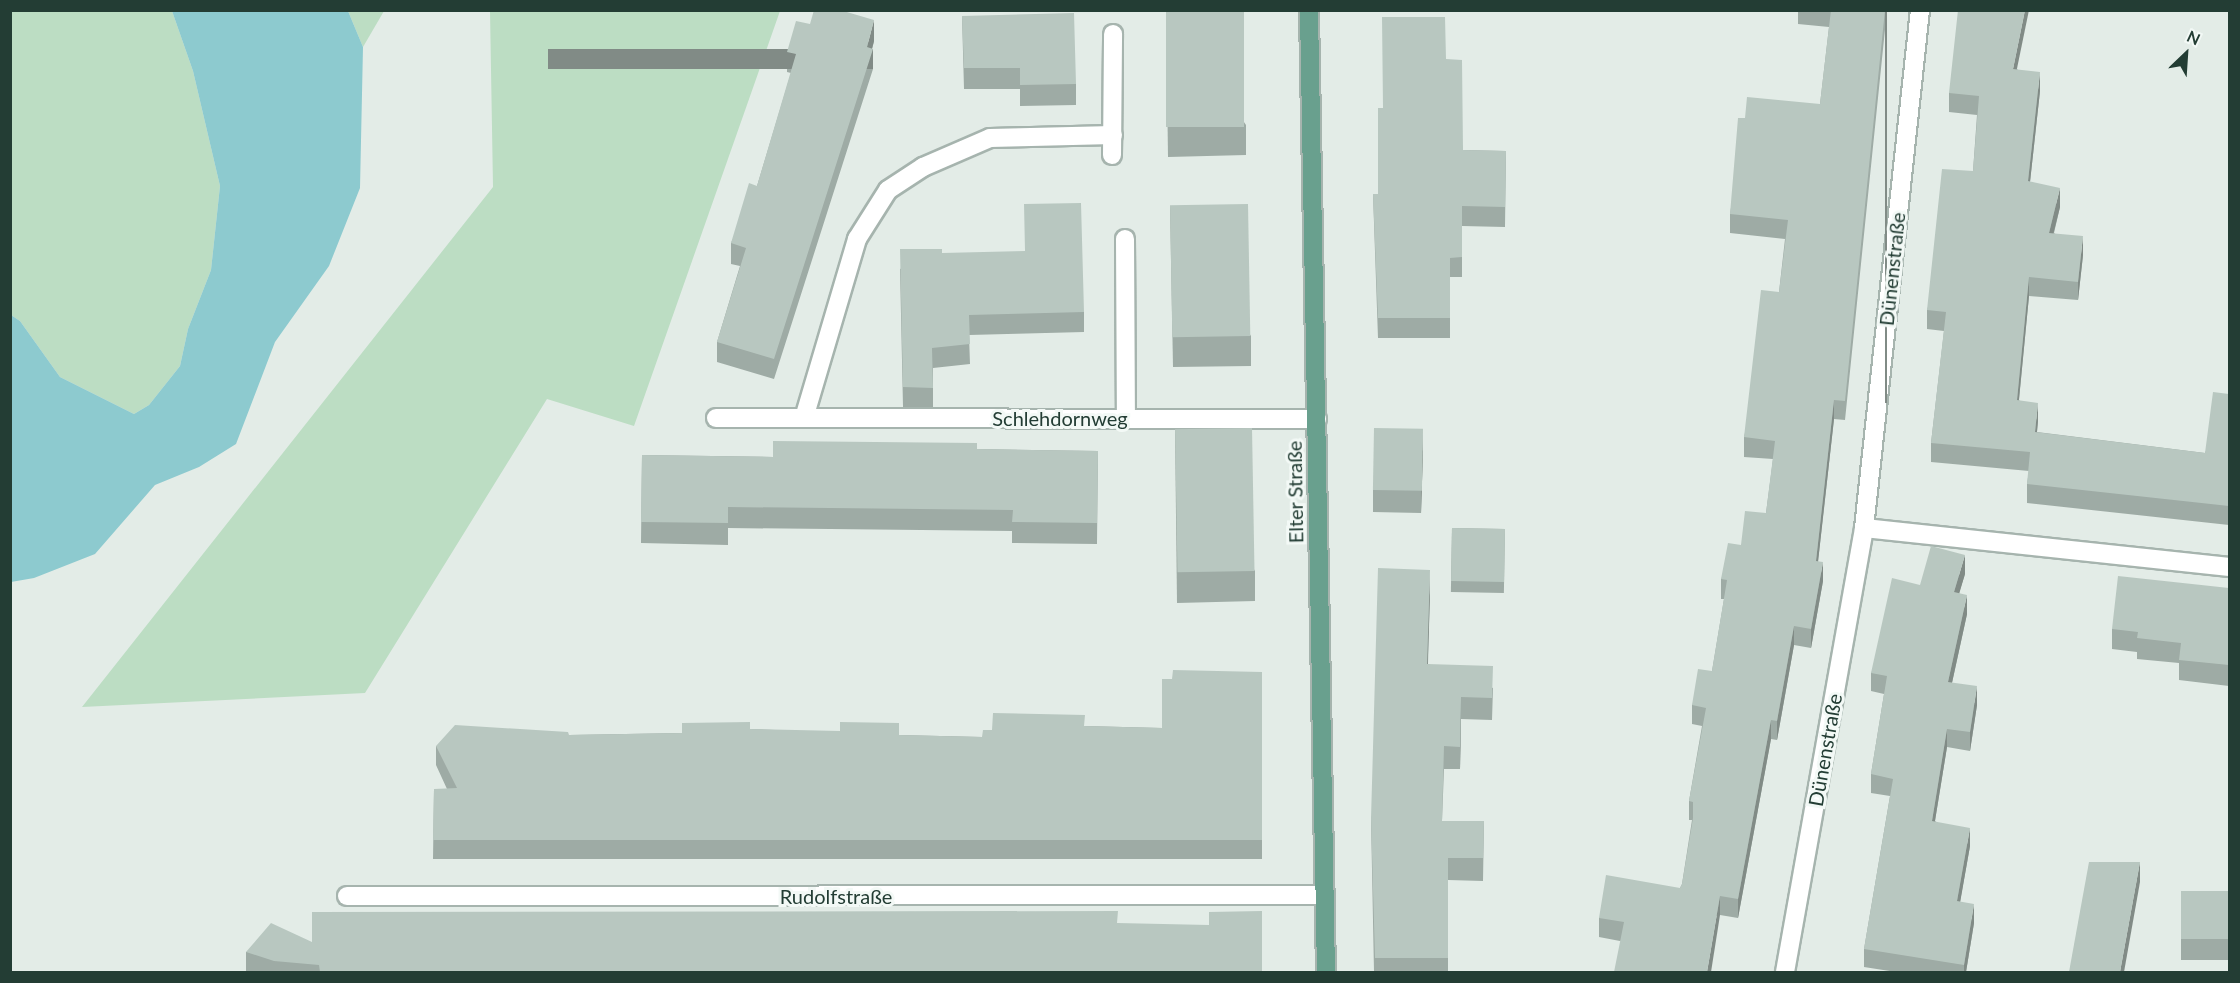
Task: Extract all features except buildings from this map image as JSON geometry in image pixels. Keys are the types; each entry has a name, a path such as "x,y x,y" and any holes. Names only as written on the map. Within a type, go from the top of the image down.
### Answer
{"main road":[{"name":"Elter Straße","path":"1310,10 1326,972"}],"street":[{"name":"Dünenstraße","path":"1785,972 1864,528 1920,10"},
{"path":"1112,155 1113,34"},
{"path":"804,418 857,239 888,190 923,167 990,138 1113,135"},
{"path":"1125,239 1126,418"},
{"name":"Schlehdornweg","path":"716,418 1317,419"},
{"path":"1864,528 2229,567"},
{"name":"Rudolfstraße","path":"347,896 1324,895"}],"green space":[{"path":"10,11 172,11 193,71 220,186 211,270 188,329 180,366 149,405 134,414 60,377 20,321 11,315"},
{"path":"348,11 384,11 363,47"},
{"path":"490,11 780,11 634,426 547,399 365,693 82,707 493,187"}],"water":[{"path":"172,11 348,11 363,47 360,188 329,266 275,342 236,444 199,467 155,485 95,554 34,578 11,582 11,315 20,321 60,377 134,414 149,405 180,366 188,329 211,270 220,186 193,71"}]}
